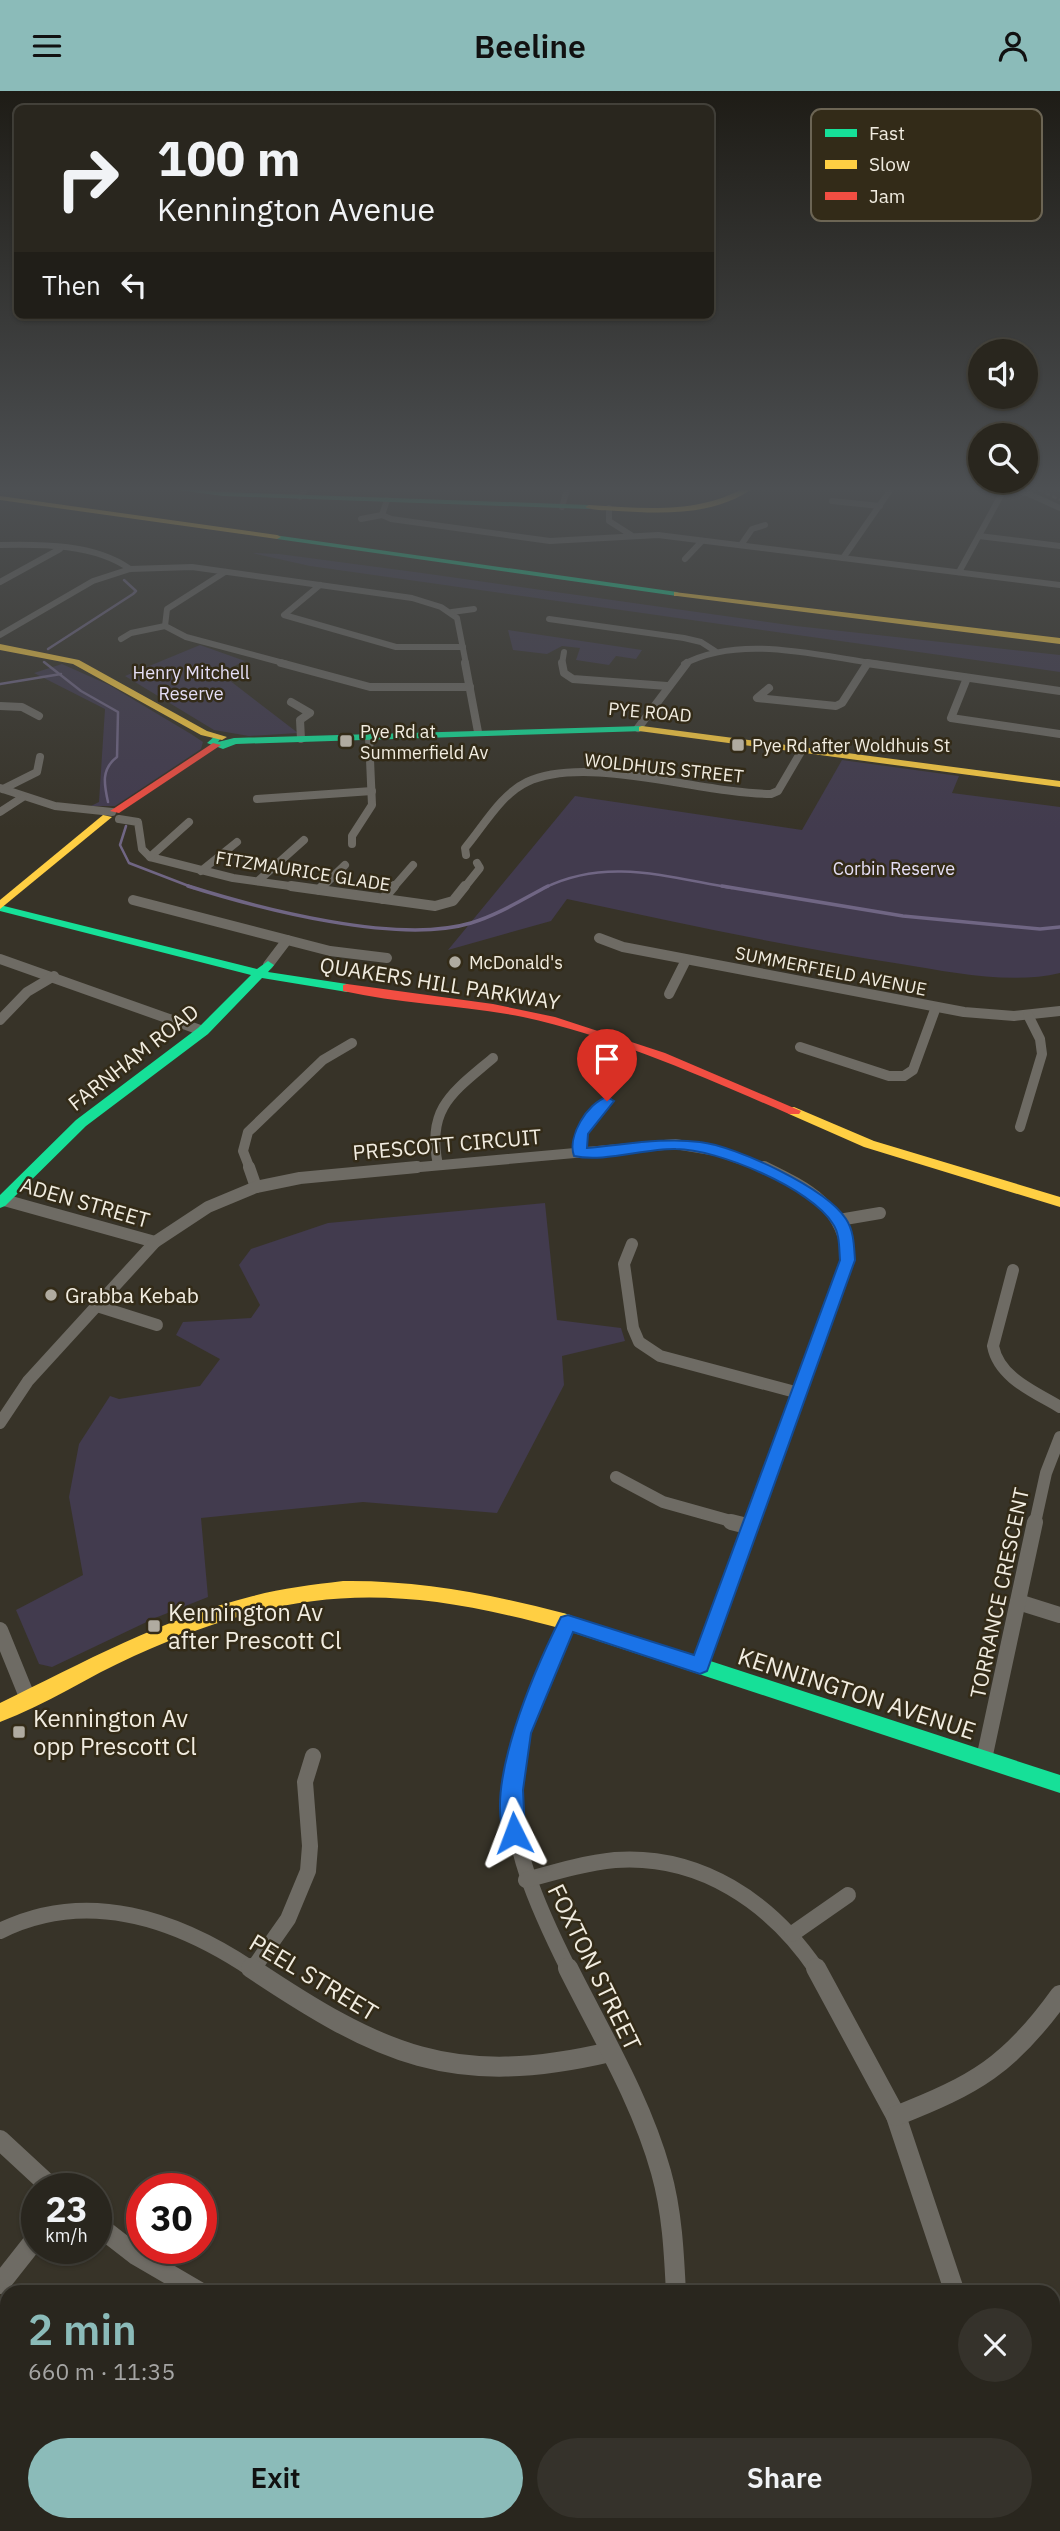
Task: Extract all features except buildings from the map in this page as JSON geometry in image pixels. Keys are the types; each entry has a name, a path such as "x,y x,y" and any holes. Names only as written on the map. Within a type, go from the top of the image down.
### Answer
{"main road":[{"path":"638,600 1060,652"},
{"path":"724,600 1060,641"},
{"name":"PYE ROAD","path":"0,647 76,662 216,741 227,736 234,741 638,728 1060,784"},
{"path":"2,903 216,741"},
{"name":"QUAKERS HILL PARKWAY","path":"2,903 264,970 476,1006 576,1027 680,1062 869,1144 1060,1202"},
{"name":"QUAKERS HILL PARKWAY","path":"264,970 503,1002 601,1023 711,1063 859,1128 1060,1189"},
{"name":"FARNHAM ROAD","path":"2,1202 101,1106 203,1031 264,970"},
{"name":"KENNINGTON AVENUE","path":"0,1713 156,1638 210,1616 259,1601 315,1591 362,1587 441,1591 512,1606 568,1623 1060,1784"}],"street":[{"path":"0,635 59,600"},
{"path":"165,627 167,609 181,600"},
{"path":"300,600 284,615 287,618 396,647 463,647"},
{"path":"417,600 452,612 474,609"},
{"path":"452,612 460,625 478,732"},
{"path":"549,619 684,638 701,642 715,652"},
{"path":"121,639 131,633 165,627 186,637 370,687 470,687"},
{"path":"638,728 684,664 715,652 779,650 1060,691"},
{"path":"564,652 561,657 565,673 573,679 667,685"},
{"path":"769,688 757,698 836,706 842,703 867,664"},
{"path":"968,678 951,718 1060,734"},
{"path":"291,702 310,713 300,720 301,739"},
{"path":"0,706 22,706 38,716"},
{"path":"352,844 352,836 371,809 369,737"},
{"name":"WOLDHUIS STREET","path":"466,855 465,848 514,792 528,782 548,776 598,775 774,796 802,750"},
{"path":"2,788 37,772 40,757"},
{"path":"2,788 23,797 115,815 138,823 142,849 150,857 189,822"},
{"path":"257,799 372,791"},
{"path":"0,812 23,797"},
{"path":"258,881 304,840"},
{"path":"201,870 237,842"},
{"name":"FITZMAURICE GLADE","path":"150,857 258,881 435,906 453,901 480,868 477,863"},
{"path":"319,890 345,865"},
{"path":"383,899 413,866"},
{"path":"133,900 327,950 387,958"},
{"name":"SUMMERFIELD AVENUE","path":"599,937 623,947 936,1007 990,1015 1028,1015 1060,1011"},
{"name":"FARNHAM ROAD","path":"264,970 291,941"},
{"path":"0,959 203,1031"},
{"path":"669,994 686,960"},
{"path":"0,1020 27,992 54,976"},
{"path":"800,1047 889,1076 904,1076 913,1070 936,1007"},
{"path":"1020,1127 1042,1054 1040,1039 1028,1015"},
{"path":"256,1187 243,1151 242,1143 248,1132 323,1060 352,1043"},
{"path":"438,1165 433,1136 437,1120 459,1087 494,1058"},
{"path":"579,1153 581,1134 607,1101"},
{"name":"PRESCOTT CIRCUIT","path":"0,1423 28,1381 155,1242 208,1207 256,1187 300,1178 675,1144 712,1148 790,1182 839,1220"},
{"name":"ADEN STREET","path":"2,1202 155,1242"},
{"path":"700,1665 845,1271 846,1241 839,1220 880,1213"},
{"path":"632,1244 624,1264 633,1328 644,1347 660,1356 799,1393"},
{"path":"1013,1270 993,1346 994,1356 1001,1368 1060,1407"},
{"path":"97,1306 157,1325"},
{"name":"TORRANCE CRESCENT","path":"984,1759 1046,1473 1060,1437"},
{"path":"616,1477 639,1492 662,1501 751,1527"},
{"path":"1018,1602 1060,1615"},
{"name":"FOXTON STREET","path":"568,1623 525,1720 514,1768 514,1833 526,1880 610,2052 656,2155 671,2221 675,2285"},
{"path":"0,1630 28,1699"},
{"path":"253,1969 288,1919 308,1871 310,1846 305,1790 313,1756"},
{"path":"526,1880 592,1863 618,1860 671,1864 725,1883 750,1898 792,1934 836,2002 896,2116 952,2285"},
{"path":"792,1934 848,1895"},
{"name":"PEEL STREET","path":"0,1931 53,1913 79,1910 126,1912 183,1927 336,2024 387,2047 421,2058 495,2069 576,2061 610,2052"},
{"path":"896,2116 952,2094 1002,2065 1038,2028 1060,1995"},
{"path":"0,2140 36,2173"},
{"path":"112,2236 136,2255 187,2285"},
{"path":"0,2284 21,2257"}],"green space":[{"path":"550,600 612,600 796,626 1060,655 1060,672"},
{"path":"508,630 642,650 636,659 616,656 609,665 576,660 580,648 562,646 547,654 513,650"},
{"name":"Henry Mitchell Reserve","path":"200,645 245,661 220,673 298,733 249,736 214,730 125,676"},
{"path":"62,664 109,685 191,734 203,742 201,749 115,806 91,806 99,802 105,709 34,673"},
{"name":"Corbin Reserve","path":"842,760 959,776 952,793 1060,807 1060,973 1021,978 960,974 775,942 567,899 551,921 448,950 575,796 802,830"},
{"path":"545,1203 557,1320 621,1328 625,1341 562,1356 564,1385 497,1513 363,1502 201,1518 208,1597 155,1618 52,1667 39,1664 16,1610 83,1575 69,1497 79,1444 110,1396 119,1399 200,1386 220,1359 176,1335 183,1322 251,1318 260,1305 239,1265 251,1249 328,1223"}],"waterway":[{"path":"48,649 124,600"},
{"path":"44,662 60,674"},
{"path":"0,684 60,674"},
{"path":"60,674 81,691 118,712 117,757 108,767 105,777 108,802"},
{"path":"126,826 120,845 129,863 191,887"},
{"path":"545,888 591,873 614,871 660,875 732,888"},
{"path":"722,886 903,916 1040,929 1060,927"},
{"path":"191,887 290,914 406,930 441,929 481,920 545,888"}],"traffic: fast":[{"path":"216,738 212,743 223,746 234,741 642,729"},
{"path":"0,908 281,979 347,988"},
{"path":"0,1203 81,1123 203,1031 268,965"},
{"path":"563,1621 1060,1784"}],"traffic: slow":[{"path":"725,600 1060,641"},
{"path":"0,647 76,662 204,733 222,737"},
{"path":"642,729 1060,784"},
{"path":"0,906 107,817"},
{"path":"794,1111 869,1144 1060,1202"},
{"path":"0,1713 166,1633 252,1603 297,1594 343,1589 399,1589 482,1601 563,1621"}],"traffic: jam":[{"path":"115,811 216,745"},
{"path":"347,988 464,1003 551,1020 661,1056 794,1111"}],"place":[{"name":"Pye Rd at Summerfield Av","path":"346,741"},
{"name":"Pye Rd after Woldhuis St","path":"738,745"},
{"name":"McDonald's","path":"455,962"},
{"name":"Grabba Kebab","path":"51,1295"},
{"name":"Kennington Av after Prescott Cl","path":"154,1626"},
{"name":"Kennington Av opp Prescott Cl","path":"19,1732"}],"route":[{"path":"514,1833 512,1790 521,1733 530,1706 568,1623 700,1665 848,1260 844,1231 839,1220 826,1207 803,1189 732,1154 702,1146 675,1144 579,1153 581,1134 607,1101"}]}
